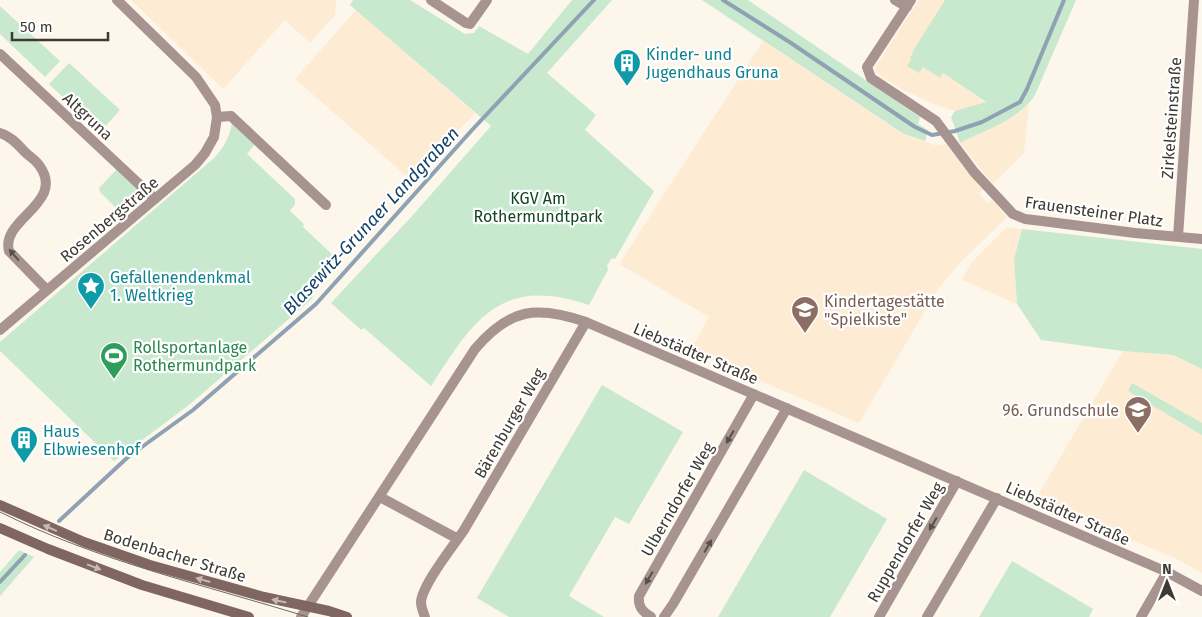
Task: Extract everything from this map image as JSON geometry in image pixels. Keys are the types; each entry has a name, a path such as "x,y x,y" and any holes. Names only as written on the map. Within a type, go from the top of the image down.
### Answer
{"street":[{"path":"117,0 196,77 215,105 217,117 231,116 326,205"},
{"path":"430,0 470,24 487,0"},
{"path":"895,0 909,4"},
{"name":"Zirkelsteinstraße","path":"1178,237 1194,0"},
{"name":"Frauensteiner Platz","path":"909,4 867,67 871,78 936,121 954,142 974,172 990,191 1014,214 1021,217 1094,228 1202,239"},
{"name":"Altgruna","path":"0,54 154,200"},
{"name":"Rosenbergstraße","path":"0,330 195,165 205,153 214,137 217,117"},
{"path":"0,133 12,139 39,165 45,181 43,194 34,207 9,233 7,245 9,251 48,290"},
{"name":"Liebstädter Straße","path":"301,617 475,349 488,334 513,317 527,313 552,312 586,322 787,408 1167,572 1202,591"},
{"name":"Bärenburger Weg","path":"425,617 421,603 422,595 444,556 458,539 586,322"},
{"name":"Ulberndorfer Weg","path":"651,617 642,611 639,606 639,596 754,394"},
{"path":"664,617 787,408"},
{"name":"Ruppendorfer Weg","path":"879,617 957,481"},
{"path":"380,496 458,539"},
{"path":"927,617 996,498"},
{"name":"Bodenbacher Straße","path":"0,505 84,542 150,565 264,597 348,617"},
{"path":"0,528 48,549 142,585 249,617"},
{"path":"1141,617 1167,572"}],"shaded area":[{"path":"131,0 336,0 335,15 310,43 285,20 223,89"},
{"path":"919,0 945,0 912,52 922,67 943,73 986,103 955,111 936,105 901,89 875,72 875,67"},
{"path":"356,10 475,113 411,180 295,79"},
{"path":"763,41 904,134 934,145 949,144 961,164 983,189 979,194 988,203 992,200 1007,217 959,264 938,289 859,423 690,351 709,317 621,265 621,261"},
{"path":"1029,104 1024,153 993,184 960,143 1016,115"},
{"path":"1007,227 1022,229 1014,259 1017,304 962,280 971,263"},
{"name":"96. Grundschule","path":"1123,351 1173,355 1202,369 1202,573 1175,558 1035,500"}],"green space":[{"name":"KGV Am Rothermundtpark","path":"353,0 410,0 465,34 474,33 479,26 528,54 572,0 612,0 547,73 596,115 585,130 654,191 615,259 612,258 607,265 608,270 589,305 559,297 533,296 512,300 493,309 461,341 431,386 364,328 361,330 331,303 413,215 491,126 350,5"},
{"path":"702,0 748,0 920,117 918,124 928,130 925,141 904,134"},
{"path":"945,0 1076,0 1035,95 1028,104 1001,124 960,143 951,117 955,111 986,102 943,73 940,78 923,67 919,73 907,66 911,60 912,52"},
{"path":"0,6 60,61 45,77 0,34"},
{"path":"69,63 120,110 100,132 49,84"},
{"path":"232,122 256,143 247,154 295,199 295,204 290,211 304,224 303,227 336,258 316,285 312,299 189,405 114,461 0,351 0,342 214,158 226,142"},
{"path":"119,167 143,189 119,211 100,192 99,188"},
{"path":"1022,229 1202,249 1202,369 1173,355 1123,351 1041,340 1017,304 1014,259"},
{"path":"1132,383 1202,423 1202,435 1128,391"},
{"path":"602,385 683,432 629,524 615,517 569,596 604,617 509,617 477,598"},
{"path":"804,470 887,519 830,617 718,617"},
{"path":"19,550 34,557 0,596 0,572"},
{"path":"1012,561 1093,609 1089,617 979,617"}],"waterway":[{"name":"Blasewitz‐Grunaer Landgraben","path":"59,521 128,457 193,410 316,304 472,130 594,0"},
{"name":"Blasewitz‐Grunaer Landgraben","path":"723,0 791,43 915,127 932,135 955,131 982,122 1020,102 1064,0"},
{"name":"Blasewitz‐Grunaer Landgraben","path":"0,582 25,555"}],"tram line":[{"path":"0,512 75,545 113,558 308,617"}],"place":[{"name":"Kinder- und Jugendhaus Gruna","path":"627,87"},
{"name":"Gefallenendenkmal 1. Weltkrieg","path":"91,310"},
{"name":"Kindertagestätte \"Spielkiste\"","path":"805,334"},
{"name":"Rollsportanlage Rothermundpark","path":"114,380"},
{"name":"96. Grundschule","path":"1138,434"},
{"name":"Haus Elbwiesenhof","path":"24,464"}]}
